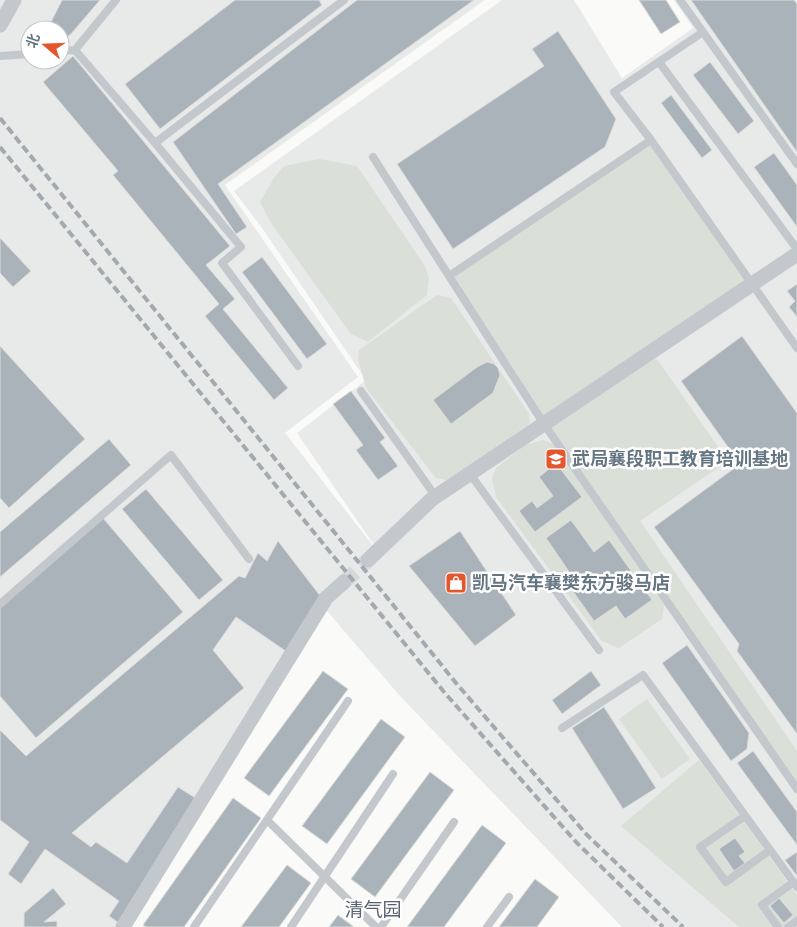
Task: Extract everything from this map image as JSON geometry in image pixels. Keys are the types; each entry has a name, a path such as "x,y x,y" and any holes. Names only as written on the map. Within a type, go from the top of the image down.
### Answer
{"street":[{"path":"0,25 14,0"},
{"path":"368,560 436,497 797,254"},
{"path":"123,927 326,598 344,582"}],"lane":[{"path":"70,50 75,50 116,0"},
{"path":"156,143 344,0"},
{"path":"680,0 797,164"},
{"path":"702,32 614,92 797,348"},
{"path":"75,50 156,143 241,247 222,263 298,366"},
{"path":"0,56 20,55"},
{"path":"659,62 797,249"},
{"path":"449,276 650,140"},
{"path":"373,157 544,424 797,789"},
{"path":"361,391 436,497"},
{"path":"0,604 171,455 249,559"},
{"path":"470,474 599,650"},
{"path":"562,728 643,675 795,885 762,905 778,927"},
{"path":"194,927 348,701"},
{"path":"291,927 394,774"},
{"path":"745,816 700,847 726,882 770,850"},
{"path":"267,820 376,927"},
{"path":"381,927 454,822"},
{"path":"487,927 509,897"},
{"path":"788,927 797,921"}],"shaded area":[{"path":"0,0 485,0 225,185 358,377 285,433 385,561 297,433 366,380 262,228 234,191 502,0 574,0 622,78 693,28 674,0 797,0 797,927 622,927 400,696 321,604 122,927 0,927"},
{"path":"651,140 752,284 652,352 728,461 640,521 797,751 797,789 599,504 449,276"},
{"path":"319,159 357,166 425,266 429,278 427,295 368,342 351,334 271,223 260,202 274,178 284,166"},
{"path":"437,295 451,298 529,414 530,424 447,480 436,478 366,388 358,359 359,350"},
{"path":"543,440 554,444 664,605 662,619 619,648 602,641 496,497 492,478 496,468 525,445"},
{"path":"647,699 690,759 662,779 619,719"},
{"path":"699,760 797,895 797,927 739,927 621,826"}],"building":[{"path":"62,0 100,0 70,35 70,20 52,20"},
{"path":"235,0 319,0 322,5 160,129 125,84"},
{"path":"357,0 474,0 218,184 247,227 236,234 173,142"},
{"path":"639,0 666,0 680,22 661,34"},
{"path":"691,0 794,0 797,4 797,152"},
{"path":"558,31 616,119 605,147 453,249 397,164 544,66 532,49"},
{"path":"73,56 230,246 206,265 235,299 223,309 288,388 274,400 205,316 219,304 113,175 118,171 43,82 57,70 70,70 70,59"},
{"path":"710,62 754,121 738,134 693,75"},
{"path":"671,95 712,150 702,158 661,103"},
{"path":"774,153 797,185 797,227 754,167"},
{"path":"0,238 31,271 13,287 0,273"},
{"path":"262,257 327,344 307,359 242,272"},
{"path":"797,284 797,317 789,307 795,301 787,291"},
{"path":"742,336 797,413 797,734 737,651 739,644 654,527 740,464 681,381"},
{"path":"0,346 85,439 9,508 0,498"},
{"path":"487,362 494,364 498,368 500,375 493,393 451,424 433,400 477,367"},
{"path":"351,391 385,438 380,442 398,466 378,480 356,450 363,445 333,404"},
{"path":"109,439 131,465 0,577 0,532"},
{"path":"556,463 582,497 535,532 519,511 532,501 537,508 553,496 539,477"},
{"path":"146,489 223,580 199,600 122,509"},
{"path":"103,518 183,612 36,738 0,696 0,607"},
{"path":"571,520 594,552 609,540 652,600 625,619 616,606 594,621 567,583 572,576 546,538"},
{"path":"460,531 516,615 475,646 409,566"},
{"path":"278,541 321,597 290,654 236,617 213,650 244,688 72,833 91,847 96,842 127,863 178,787 197,799 119,923 109,916 119,901 45,849 21,884 8,874 29,842 0,820 0,730 26,756 239,576 245,578 258,553 267,561"},
{"path":"687,645 749,733 747,749 731,761 662,663"},
{"path":"323,671 348,689 269,796 244,778"},
{"path":"591,671 601,685 562,714 552,700"},
{"path":"604,707 656,788 623,809 572,728"},
{"path":"381,719 405,737 327,844 302,826"},
{"path":"753,751 797,812 797,845 737,763"},
{"path":"430,772 454,790 375,897 351,879"},
{"path":"233,798 261,818 184,927 146,927 143,925"},
{"path":"482,825 506,843 444,927 407,927"},
{"path":"735,838 745,852 739,856 745,863 734,871 719,849"},
{"path":"797,852 797,876 785,860"},
{"path":"287,865 311,883 279,927 241,927"},
{"path":"535,879 559,897 537,927 499,927"},
{"path":"53,888 66,904 44,922 57,921 57,927 24,927 24,913"},
{"path":"779,898 793,915 784,923 770,906"},
{"path":"338,915 354,927 329,927"}],"tunnel":[{"path":"344,582 368,560"}],"railway":[{"path":"0,118 456,683 586,834 683,927"},
{"path":"0,147 444,692 576,842 663,927"}],"place":[{"name":"武局襄段职工教育培训基地","path":"556,459"},
{"name":"凯马汽车襄樊东方骏马店","path":"456,583"}],"district":[{"name":"清气园","path":"373,909"}]}
